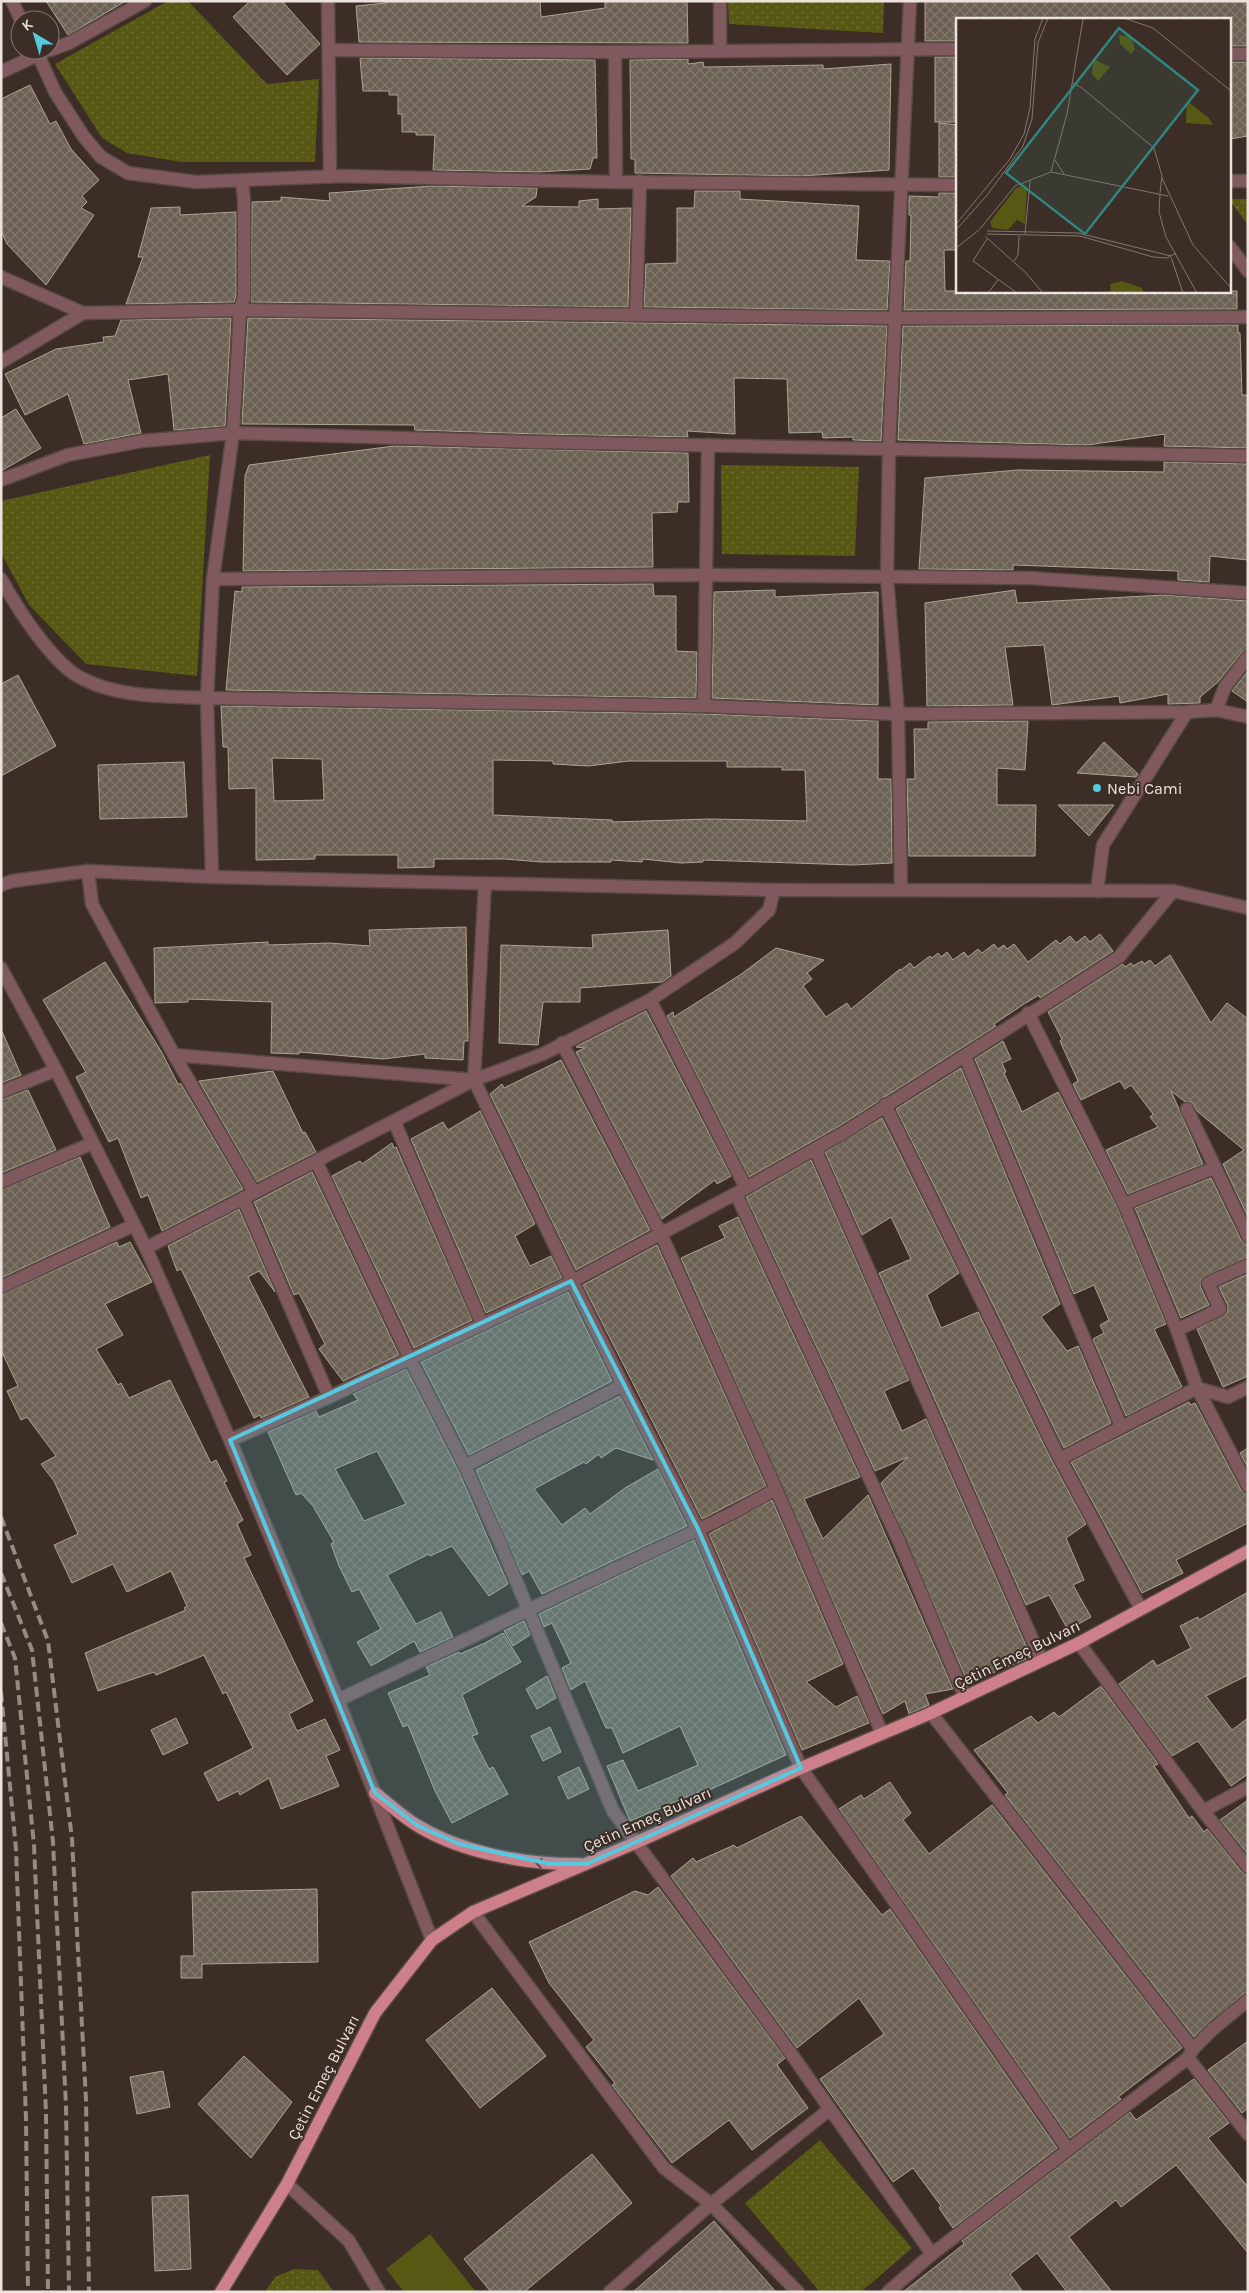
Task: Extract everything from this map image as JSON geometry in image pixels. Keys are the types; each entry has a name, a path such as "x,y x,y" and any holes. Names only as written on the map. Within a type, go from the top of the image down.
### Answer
{"main road":[{"name":"Çetin Emeç Bulvarı","path":"221,2292 287,2184 375,2013 432,1940 473,1912 587,1864 801,1768 930,1713 1041,1659 1079,1643 1248,1551"},
{"path":"376,1793 418,1826 459,1844 513,1859 550,1864 587,1864"}],"street":[{"path":"60,46 69,43 145,1"},
{"path":"328,1 330,177"},
{"path":"720,1 720,51"},
{"path":"901,890 898,714 887,578 889,448 910,1"},
{"path":"329,50 615,52 956,50"},
{"path":"615,52 616,182"},
{"path":"1232,54 1248,54"},
{"path":"1,72 25,60"},
{"path":"46,60 60,99 84,138 101,157 128,173 196,182 330,177 902,186 956,185"},
{"path":"212,877 207,698 213,579 233,433 240,310 244,297 244,200 242,180"},
{"path":"1232,181 1247,180"},
{"path":"636,315 640,182"},
{"path":"1232,250 1248,271"},
{"path":"1,277 83,313 240,310 896,318 1248,317"},
{"path":"1,362 83,313"},
{"path":"1,480 68,455 142,441 233,433 1248,456"},
{"path":"704,706 708,445"},
{"path":"213,579 707,575 1030,578 1248,593"},
{"path":"1,579 16,606 50,651 81,679 104,687 142,695 207,698 704,706 898,714 1187,712 1216,710 1248,717"},
{"path":"1216,710 1226,687 1248,658"},
{"path":"1097,891 1103,845 1187,712"},
{"path":"88,871 92,904 248,1195 329,1397"},
{"path":"1,885 12,881 88,871 212,877 774,890 1173,891 1248,908"},
{"path":"485,884 474,1080 571,1282 698,1529 801,1768 1068,2148"},
{"path":"146,1248 474,1080 543,1054 650,1000 735,943 769,910 774,890"},
{"path":"230,1440 329,1397 571,1282 741,1191 815,1148 964,1057 1028,1013 1119,957 1173,891"},
{"path":"1,968 56,1070 146,1248 230,1440 338,1700 432,1940"},
{"path":"650,1000 741,1191 898,1539 965,1697"},
{"path":"1028,1013 1124,1204 1177,1330 1197,1388 1248,1486"},
{"path":"562,1043 661,1234 776,1489 882,1733"},
{"path":"174,1055 474,1080"},
{"path":"964,1057 1122,1426"},
{"path":"1,1092 56,1070"},
{"path":"885,1105 1060,1459 1142,1609"},
{"path":"1187,1109 1248,1236"},
{"path":"394,1121 482,1324"},
{"path":"1,1182 93,1143"},
{"path":"815,1148 1041,1659"},
{"path":"316,1161 410,1359 465,1466 528,1609 613,1811 830,2109 932,2254"},
{"path":"1124,1204 1214,1168"},
{"path":"1,1287 134,1226"},
{"path":"1177,1330 1220,1309 1208,1283 1248,1265"},
{"path":"465,1466 623,1386"},
{"path":"1060,1459 1197,1388 1228,1397 1248,1387"},
{"path":"338,1700 698,1529 776,1489"},
{"path":"1079,1643 1203,1811 1248,1868"},
{"path":"930,1713 1191,2053 1248,2134"},
{"path":"1203,1811 1248,1786"},
{"path":"473,1912 664,2168 711,2204 798,2292"},
{"path":"888,2292 932,2254 1191,2053 1248,2000"},
{"path":"610,2292 711,2204 830,2109"},
{"path":"287,2184 349,2241 379,2292"}],"highlighted area":[{"path":"571,1281 698,1529 801,1768 587,1864 550,1864 459,1844 418,1826 375,1793 230,1440"}],"shaded area":[{"path":"168,1 188,1 267,84 319,79 315,162 181,162 127,153 102,138 55,64"},
{"path":"728,1 884,1 883,33 729,24"},
{"path":"1232,199 1248,199 1248,225 1232,204"},
{"path":"210,455 197,676 86,664 29,605 1,553 1,501"},
{"path":"721,465 859,467 855,556 722,554"},
{"path":"820,2140 912,2248 861,2292 820,2292 745,2203"},
{"path":"430,2234 476,2292 404,2292 386,2269"},
{"path":"294,2269 318,2270 334,2292 265,2292 275,2277"}],"building":[{"path":"46,1 126,1 68,35 60,23 60,10 52,10"},
{"path":"250,1 282,1 320,44 287,75 233,17"},
{"path":"386,1 540,1 541,17 605,8 605,1 687,1 688,43 359,42 356,6 386,3"},
{"path":"925,1 1248,1 1248,46 1232,46 1232,18 956,18 956,41 925,41"},
{"path":"935,57 954,57 954,122 935,122"},
{"path":"360,58 595,60 597,158 593,158 590,169 538,172 433,170 435,135 416,135 416,132 402,132 402,114 398,114 398,95 389,95 389,91 363,91"},
{"path":"688,59 688,64 703,62 704,67 823,65 823,69 891,64 889,170 802,176 635,173 635,159 631,159 630,60"},
{"path":"1232,62 1248,62 1248,136 1232,139"},
{"path":"30,85 50,124 56,121 71,149 99,180 82,196 87,202 81,208 94,215 46,285 7,244 1,231 1,99"},
{"path":"939,123 956,125 956,177 939,177"},
{"path":"432,186 537,188 536,197 522,206 579,207 579,201 598,199 598,209 631,208 628,307 251,302 252,202 281,201 281,197 330,201 329,193"},
{"path":"695,191 740,191 740,199 859,206 856,260 890,261 887,310 644,307 646,264 677,263 677,208 694,208"},
{"path":"939,193 956,193 956,250 944,250 945,291 1237,291 1237,309 904,310 906,261 910,261 911,215 909,215 909,196 939,197"},
{"path":"180,207 180,215 236,212 236,296 234,302 126,304 143,257 138,257 151,208"},
{"path":"231,318 225,426 174,430 168,374 128,380 141,433 84,444 68,394 25,415 5,374 56,349 104,342 103,337 115,336 121,320"},
{"path":"248,318 887,326 881,441 853,440 853,437 823,438 822,432 789,433 787,379 734,378 735,434 687,431 688,437 537,434 415,430 414,425 242,424"},
{"path":"1238,325 1238,333 1240,333 1242,395 1248,395 1248,448 1164,446 1165,434 1087,445 898,440 903,326"},
{"path":"16,409 41,448 1,471 1,418"},
{"path":"394,446 688,453 689,502 678,502 677,512 652,513 653,567 243,571 245,476 249,465"},
{"path":"1164,462 1248,464 1248,560 1210,556 1209,582 1178,580 1178,571 1013,565 1013,570 919,569 925,478 1018,470 1164,472"},
{"path":"653,584 654,596 676,596 676,651 697,652 696,698 226,690 235,591 242,592 242,587"},
{"path":"775,590 775,597 878,592 878,705 712,698 714,592"},
{"path":"1015,590 1017,603 1164,595 1248,601 1248,649 1242,652 1218,682 1200,697 1200,703 1168,704 1168,694 1120,703 1119,696 1052,705 1044,645 1005,647 1013,705 927,706 925,603"},
{"path":"1248,671 1248,702 1232,691"},
{"path":"18,675 56,746 1,776 1,684"},
{"path":"221,706 704,714 878,721 878,779 891,779 892,863 853,865 703,860 703,862 681,863 643,859 642,862 611,860 611,862 541,862 505,859 434,859 434,867 398,868 398,855 315,855 315,859 256,860 256,788 229,789 228,747 223,747","holes":["272,758 322,759 324,800 274,801","493,760 553,761 553,764 588,766 629,761 727,761 727,767 782,767 782,770 805,770 807,821 710,819 612,822 612,820 493,815"]},
{"path":"1028,721 1025,770 997,768 997,805 1036,805 1035,856 909,856 907,779 915,779 914,729 928,729 928,722"},
{"path":"1104,742 1138,774 1136,777 1077,773"},
{"path":"184,762 187,817 100,819 98,765"},
{"path":"1058,805 1114,805 1089,836"},
{"path":"466,927 468,1041 464,1041 463,1060 425,1058 425,1054 383,1059 299,1052 299,1054 271,1053 272,1002 188,999 188,1002 155,1003 154,948 268,942 268,945 329,943 370,946 369,930"},
{"path":"668,930 671,976 662,982 580,988 580,1002 543,1002 538,1045 499,1043 501,945 593,948 592,935"},
{"path":"1100,934 1113,951 1040,998 1039,995 1024,1004 994,1024 996,1026 841,1125 749,1177 667,1016 673,1012 674,1017 740,975 776,948 824,960 807,973 812,979 803,986 826,1017 847,1003 851,1009 900,969 910,963 914,968 930,956 932,958 938,953 941,957 947,952 953,960 964,952 968,957 978,949 982,953 994,944 998,949 1004,945 1007,949 1014,944 1028,962 1056,940 1060,944 1070,936 1076,943 1085,936 1090,942"},
{"path":"1170,955 1211,1023 1227,1003 1248,1019 1248,1217 1223,1164 1244,1150 1198,1112 1192,1103 1184,1101 1171,1091 1203,1164 1128,1194 1106,1150 1158,1127 1150,1117 1153,1114 1131,1085 1125,1089 1120,1081 1081,1100 1073,1084 1078,1081 1060,1041 1062,1039 1048,1012 1123,964 1125,967 1131,963 1133,966 1142,961 1144,964 1150,960 1155,966"},
{"path":"105,962 161,1051 178,1084 181,1084 243,1189 162,1231 148,1195 141,1198 118,1138 109,1142 76,1077 86,1072 43,1000"},
{"path":"646,1011 731,1176 717,1184 715,1180 662,1219 576,1052 585,1048 576,1047 579,1045"},
{"path":"1,1029 21,1075 1,1083"},
{"path":"1003,1041 1011,1059 1002,1063 1006,1072 1004,1073 1022,1112 1058,1092 1117,1207 1166,1324 1154,1329 1182,1387 1126,1416 1093,1339 1104,1333 1100,1325 1109,1320 1094,1285 1074,1294 975,1059"},
{"path":"561,1060 650,1230 576,1270 490,1094 502,1084 504,1088"},
{"path":"961,1068 1060,1304 1041,1317 1067,1351 1078,1346 1111,1423 1064,1448 896,1109"},
{"path":"273,1071 303,1133 305,1132 316,1152 257,1182 199,1081"},
{"path":"28,1090 56,1150 1,1173 1,1100"},
{"path":"480,1111 535,1224 515,1236 530,1266 551,1256 562,1278 486,1313 411,1139 443,1122 448,1130"},
{"path":"882,1118 959,1273 927,1295 941,1328 978,1312 1053,1463 1086,1524 1066,1538 1084,1580 1073,1585 1091,1617 1068,1630 1049,1595 1026,1605 879,1273 911,1259 891,1217 862,1235 825,1152"},
{"path":"392,1143 394,1148 396,1147 472,1320 414,1348 332,1176 360,1161 362,1164"},
{"path":"80,1157 110,1227 1,1278 1,1190"},
{"path":"811,1160 909,1380 884,1391 902,1431 926,1419 1031,1657 968,1683 881,1483 908,1457 875,1471 746,1197"},
{"path":"312,1172 399,1355 343,1381 319,1349 325,1344 299,1293 294,1295 254,1202"},
{"path":"1211,1178 1241,1240 1248,1244 1248,1257 1202,1278 1200,1286 1209,1305 1181,1318 1135,1208"},
{"path":"239,1209 275,1292 259,1271 248,1277 309,1397 261,1418 260,1415 254,1418 181,1269 177,1271 168,1246"},
{"path":"738,1217 860,1477 804,1499 823,1539 868,1495 953,1689 925,1694 929,1705 909,1714 905,1701 883,1714 681,1258 725,1238 719,1226"},
{"path":"117,1242 119,1247 130,1242 152,1282 105,1304 123,1335 96,1349 118,1385 121,1383 129,1398 170,1380 211,1463 216,1460 227,1481 224,1482 243,1520 237,1524 251,1555 244,1558 313,1701 289,1714 297,1731 325,1719 340,1750 326,1756 339,1786 281,1809 269,1778 240,1795 238,1791 218,1801 204,1773 253,1748 226,1692 223,1694 204,1655 156,1675 154,1672 98,1691 85,1653 186,1610 184,1608 187,1606 171,1571 127,1592 113,1564 72,1583 54,1545 78,1534 54,1481 41,1464 56,1456 27,1417 21,1420 7,1391 18,1386 1,1350 1,1295"},
{"path":"657,1245 766,1486 702,1519 583,1285"},
{"path":"1248,1274 1248,1376 1223,1387 1197,1329 1227,1313 1228,1306 1219,1287"},
{"path":"568,1292 612,1381 469,1455 421,1362"},
{"path":"406,1369 458,1470 508,1584 489,1596 452,1546 430,1556 429,1554 387,1575 416,1624 441,1612 453,1637 420,1652 414,1641 371,1666 357,1642 381,1629 359,1589 352,1592 331,1544 334,1542 313,1506 301,1493 296,1495 268,1432 316,1411 319,1417 358,1400 353,1394","holes":["377,1451 406,1504 364,1521 335,1469"]},
{"path":"620,1396 653,1460 616,1448 601,1458 599,1454 586,1464 584,1462 534,1489 562,1525 585,1508 590,1514 625,1488 658,1469 687,1526 542,1594 529,1571 522,1575 476,1470"},
{"path":"1189,1402 1190,1405 1195,1403 1241,1490 1248,1494 1248,1523 1176,1560 1183,1573 1142,1593 1071,1462"},
{"path":"1248,1448 1248,1468 1240,1453"},
{"path":"772,1500 843,1664 806,1682 836,1707 857,1696 869,1723 802,1750 709,1534"},
{"path":"694,1540 786,1755 709,1790 708,1788 630,1821 607,1766 623,1760 638,1791 698,1765 680,1726 623,1753 612,1728 606,1728 585,1681 571,1690 562,1668 571,1663 552,1623 544,1627 539,1614"},
{"path":"1248,1592 1248,1675 1206,1696 1232,1730 1248,1718 1248,1774 1231,1786 1198,1741 1172,1756 1119,1684 1153,1660 1157,1666 1191,1648 1180,1626 1198,1617 1199,1620"},
{"path":"524,1621 530,1635 513,1646 504,1631"},
{"path":"503,1633 521,1662 462,1695 478,1734 472,1736 489,1769 493,1767 508,1794 452,1823 435,1791 408,1725 403,1727 388,1693 430,1675 426,1667 485,1643"},
{"path":"547,1676 556,1698 537,1709 526,1689"},
{"path":"1101,1686 1158,1764 1154,1766 1189,1818 1192,1816 1204,1832 1207,1829 1242,1872 1248,1875 1248,1992 1243,1994 1194,2037 1005,1795 1008,1793 974,1750 1031,1716 1038,1723 1054,1712 1059,1717"},
{"path":"176,1718 188,1743 163,1755 151,1730"},
{"path":"550,1727 561,1752 543,1761 531,1736"},
{"path":"579,1767 589,1789 568,1799 558,1777"},
{"path":"890,1782 911,1813 903,1820 929,1854 992,1805 1182,2048 1118,2097 1121,2099 1070,2138 839,1809 861,1795 864,1799"},
{"path":"1248,1800 1248,1854 1220,1820"},
{"path":"801,1816 882,1915 890,1909 1057,2148 953,2228 939,2208 941,2206 913,2168 893,2182 820,2079 884,2034 859,1998 797,2048 671,1876 693,1858 696,1862 734,1845 737,1848"},
{"path":"658,1887 785,2058 777,2065 808,2108 752,2150 729,2120 672,2163 612,2085 615,2083 586,2047 594,2040 549,1983 529,1942 635,1891 648,1895"},
{"path":"317,1889 318,1962 202,1964 202,1978 181,1978 181,1956 194,1956 192,1892"},
{"path":"492,1988 546,2056 480,2108 426,2040"},
{"path":"1248,2041 1248,2108 1242,2113 1208,2070"},
{"path":"244,2056 292,2102 251,2158 198,2104"},
{"path":"163,2071 170,2107 137,2114 130,2077"},
{"path":"1194,2079 1229,2123 1208,2138 1248,2187 1248,2253 1176,2165 1121,2207 1116,2200 1069,2237 1112,2292 1067,2292 1037,2253 1010,2274 1023,2292 903,2292 964,2244 962,2241 1130,2112 1136,2120"},
{"path":"592,2154 632,2203 524,2292 491,2292 464,2259"},
{"path":"188,2195 191,2269 155,2271 152,2197"},
{"path":"714,2221 776,2292 633,2292 664,2265"}],"railway":[{"path":"1,1517 48,1641 72,1839 86,2100 89,2292"},
{"path":"1,1573 32,1650 53,1842 66,2106 69,2292"},
{"path":"1,1623 15,1658 34,1845 46,2113 48,2292"},
{"path":"1,1692 16,1849 26,2119 28,2292"}],"place":[{"name":"Nebi Cami","path":"1097,788"}]}
